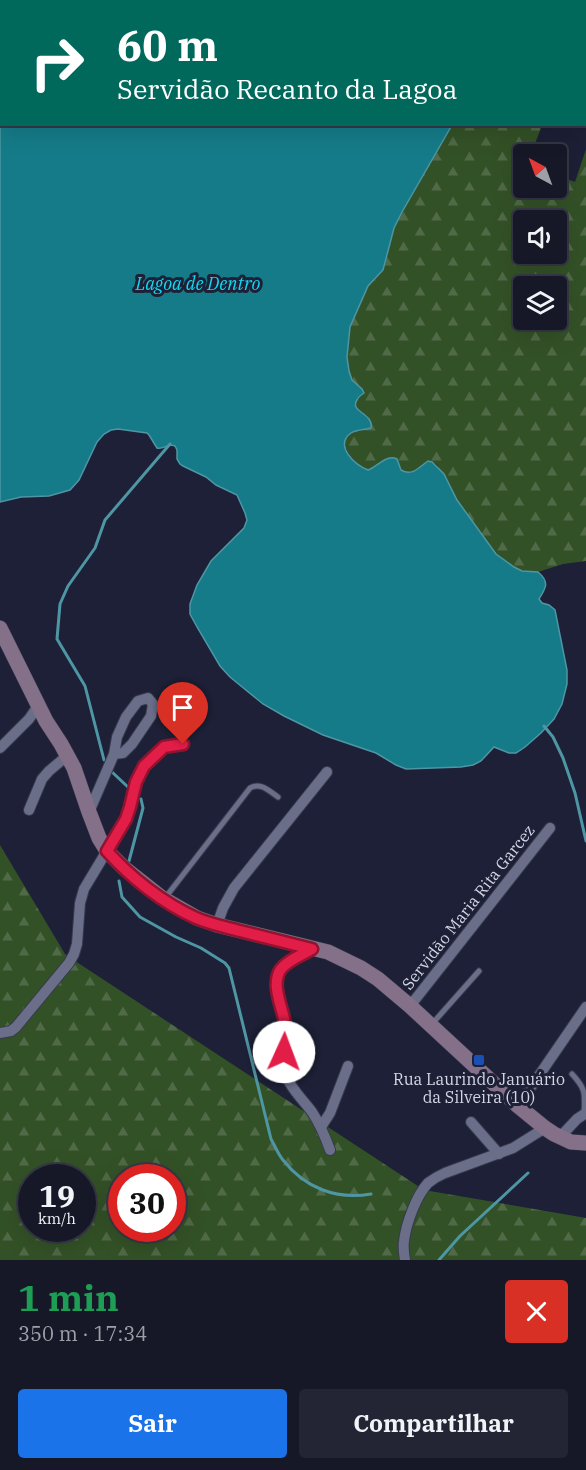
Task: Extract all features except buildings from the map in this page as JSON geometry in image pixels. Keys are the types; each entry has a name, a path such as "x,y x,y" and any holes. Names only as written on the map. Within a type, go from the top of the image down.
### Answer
{"main road":[{"path":"0,628 38,706 68,755 99,838 107,851 124,868 164,899 197,918 328,952 361,968 410,1006 518,1107 544,1128 571,1142 586,1143"}],"street":[{"path":"88,812 114,754 117,737 126,717 138,701 148,698 153,704 151,716 132,744 123,753 114,754"},
{"path":"0,748 29,719 38,706"},
{"path":"0,1033 16,1027 74,954 77,944 80,903 84,889 126,819 136,782 144,766 164,747 183,744"},
{"path":"29,810 42,779 68,755"},
{"path":"217,925 234,888 327,772"},
{"name":"Servidão Maria Rita Garcez","path":"410,1006 550,828"},
{"path":"312,949 291,961 282,968 278,975 277,989 286,1038 283,1058 286,1077 321,1127 330,1150"},
{"path":"518,1107 586,1007"},
{"path":"321,1127 330,1113 348,1066"},
{"path":"560,1137 576,1119 585,1113"},
{"path":"471,1122 499,1154"},
{"path":"405,1260 403,1243 407,1227 421,1192 428,1184 445,1173 520,1144 544,1128"}],"lane":[{"path":"164,899 250,788 261,785 278,797"},
{"path":"431,1025 479,971"},
{"path":"572,1074 582,1084 585,1113"}],"green space":[{"path":"451,126 544,126 535,144 513,144 513,198 567,198 567,179 575,182 586,149 586,561 563,564 538,572 522,571 496,554 433,462 428,462 413,473 403,472 399,464 366,470 350,455 345,443 348,435 368,429 367,416 356,405 362,389 352,380 349,371 347,357 350,327 368,286 379,275 385,264 394,228"},
{"path":"0,845 65,954 424,1190 586,1218 586,1260 0,1260"}],"water":[{"name":"Lagoa de Dentro","path":"0,126 451,126 402,212 394,228 383,270 368,286 350,327 347,357 349,371 352,380 364,393 355,404 369,419 371,428 351,433 346,438 345,449 352,460 368,470 390,458 397,459 401,470 405,472 415,470 428,461 432,462 444,474 457,500 496,554 522,571 538,572 544,579 545,588 539,599 555,610 567,670 567,684 562,704 554,719 541,733 516,753 509,753 494,747 481,761 473,765 406,769 376,753 323,735 263,704 220,666 190,614 190,604 197,585 211,561 244,528 247,520 245,513 237,495 180,464 175,446 157,448 147,433 118,429 104,434 97,442 79,480 70,490 49,496 21,497 0,502"}],"waterway":[{"path":"104,760 85,686 57,639 60,604 68,586 95,548 105,520 170,444"},
{"path":"544,726 553,737 563,758 575,793 586,841"},
{"path":"112,772 129,788"},
{"path":"129,861 143,808 141,799"},
{"path":"119,881 122,897 140,917 201,948 229,968 271,1139 283,1160 301,1178 322,1190 346,1195 371,1194"},
{"path":"439,1260 460,1236 528,1173"}],"place":[{"name":"Rua Laurindo Januário da Silveira (10)","path":"479,1060"}],"route":[{"path":"183,744 164,747 144,766 136,782 126,819 107,851 141,883 182,911 217,925 312,949 291,961 282,968 278,975 277,989 285,1023 284,1052"}]}
